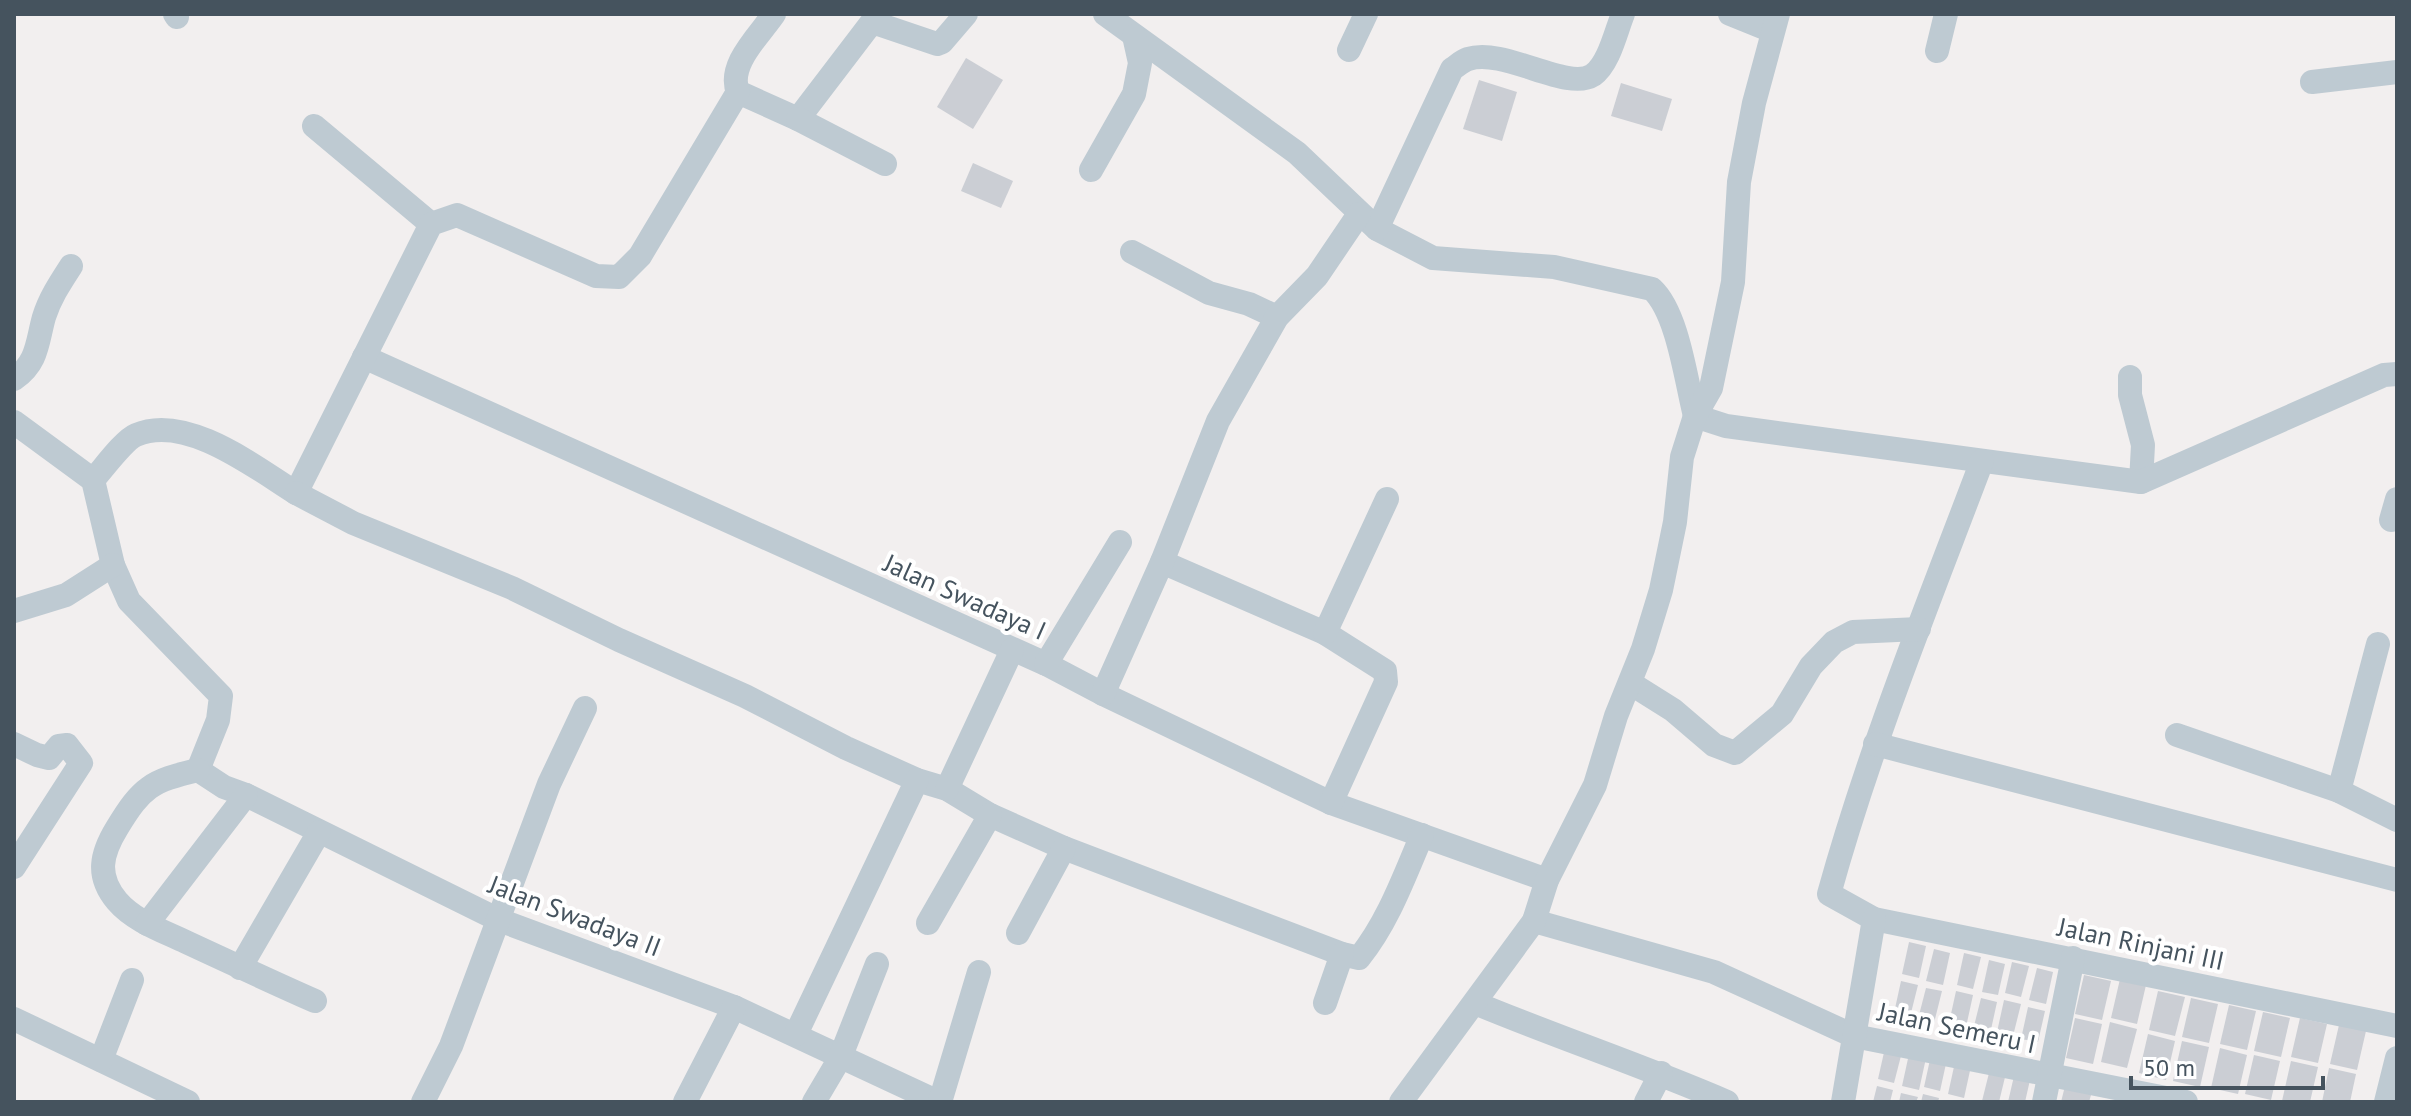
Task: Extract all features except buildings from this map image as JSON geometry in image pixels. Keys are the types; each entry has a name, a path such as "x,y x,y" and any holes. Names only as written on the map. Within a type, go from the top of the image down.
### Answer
{"street":[{"path":"774,14 735,70 734,84 738,92 885,164"},
{"path":"798,119 865,18 937,44 966,14"},
{"path":"1105,14 1297,153 1368,221 1433,258 1554,267 1652,289 1664,300 1671,320 1695,416"},
{"path":"1349,50 1366,14"},
{"path":"1103,694 1162,562 1218,421 1277,317 1368,221 1452,69 1467,59 1490,56 1578,80 1595,74 1605,59 1623,14"},
{"path":"1401,1102 1534,921 1547,880 1595,785 1661,590 1675,522 1682,457 1695,416 1711,388 1733,282 1739,182 1754,103 1775,23 1730,14"},
{"path":"1937,51 1946,14"},
{"path":"1091,170 1134,94 1140,63 1134,36"},
{"path":"2312,82 2397,72"},
{"path":"296,493 431,224 457,215 596,276 619,277 640,256 738,92"},
{"path":"314,126 431,224"},
{"path":"1132,252 1209,293 1249,304 1277,317"},
{"path":"14,379 36,356 44,317 54,292 71,266"},
{"name":"Jalan Swadaya I","path":"364,357 1046,664 1331,803 1547,880"},
{"path":"1695,416 1726,426 2141,482 2384,375 2397,374"},
{"path":"2130,377 2130,395 2143,445 2141,482"},
{"path":"14,422 93,480 113,565 129,601 221,696 218,720 198,770 163,778 140,793 105,847 101,863 117,902 147,924 315,1001"},
{"path":"93,480 135,435 171,429 215,443 296,493 353,523 512,588 745,696 846,748 917,780 947,789 990,815 1064,848 1342,954 1359,958 1370,945 1422,835"},
{"path":"1982,461 1875,744 2397,880"},
{"path":"1325,633 1387,499"},
{"path":"1046,664 1120,542"},
{"path":"1162,562 1325,633 1385,671 1386,682 1331,803"},
{"path":"14,611 66,595 113,565"},
{"path":"1630,683 1673,710 1714,745 1735,753 1782,714 1811,666 1834,642 1853,632 1919,629"},
{"path":"2339,791 2378,644"},
{"path":"947,789 1012,650"},
{"path":"423,1102 451,1046 549,784 585,708"},
{"path":"2177,735 2339,791 2397,820"},
{"path":"14,744 49,758 59,746 67,745 81,763 14,867"},
{"name":"Jalan Rinjani III","path":"1875,744 1829,894 1874,919 2397,1026"},
{"name":"Jalan Swadaya II","path":"198,770 224,787 499,920 734,1007 939,1102"},
{"path":"796,1034 917,780"},
{"path":"147,924 246,795"},
{"path":"928,923 990,815"},
{"path":"240,968 319,832"},
{"path":"1018,933 1064,848"},
{"path":"1843,1102 1874,919"},
{"name":"Jalan Semeru I","path":"1534,921 1714,972 1854,1036 2186,1102"},
{"path":"1325,1003 1342,954"},
{"path":"2044,1102 2073,958"},
{"path":"814,1102 840,1058 877,964"},
{"path":"939,1102 979,972"},
{"path":"101,1060 132,980"},
{"path":"1475,1003 1565,1040 1661,1073 1727,1102"},
{"path":"685,1102 734,1007"},
{"path":"14,1019 188,1102"},
{"path":"2386,1102 2397,1058"},
{"path":"1646,1102 1661,1073"}]}
